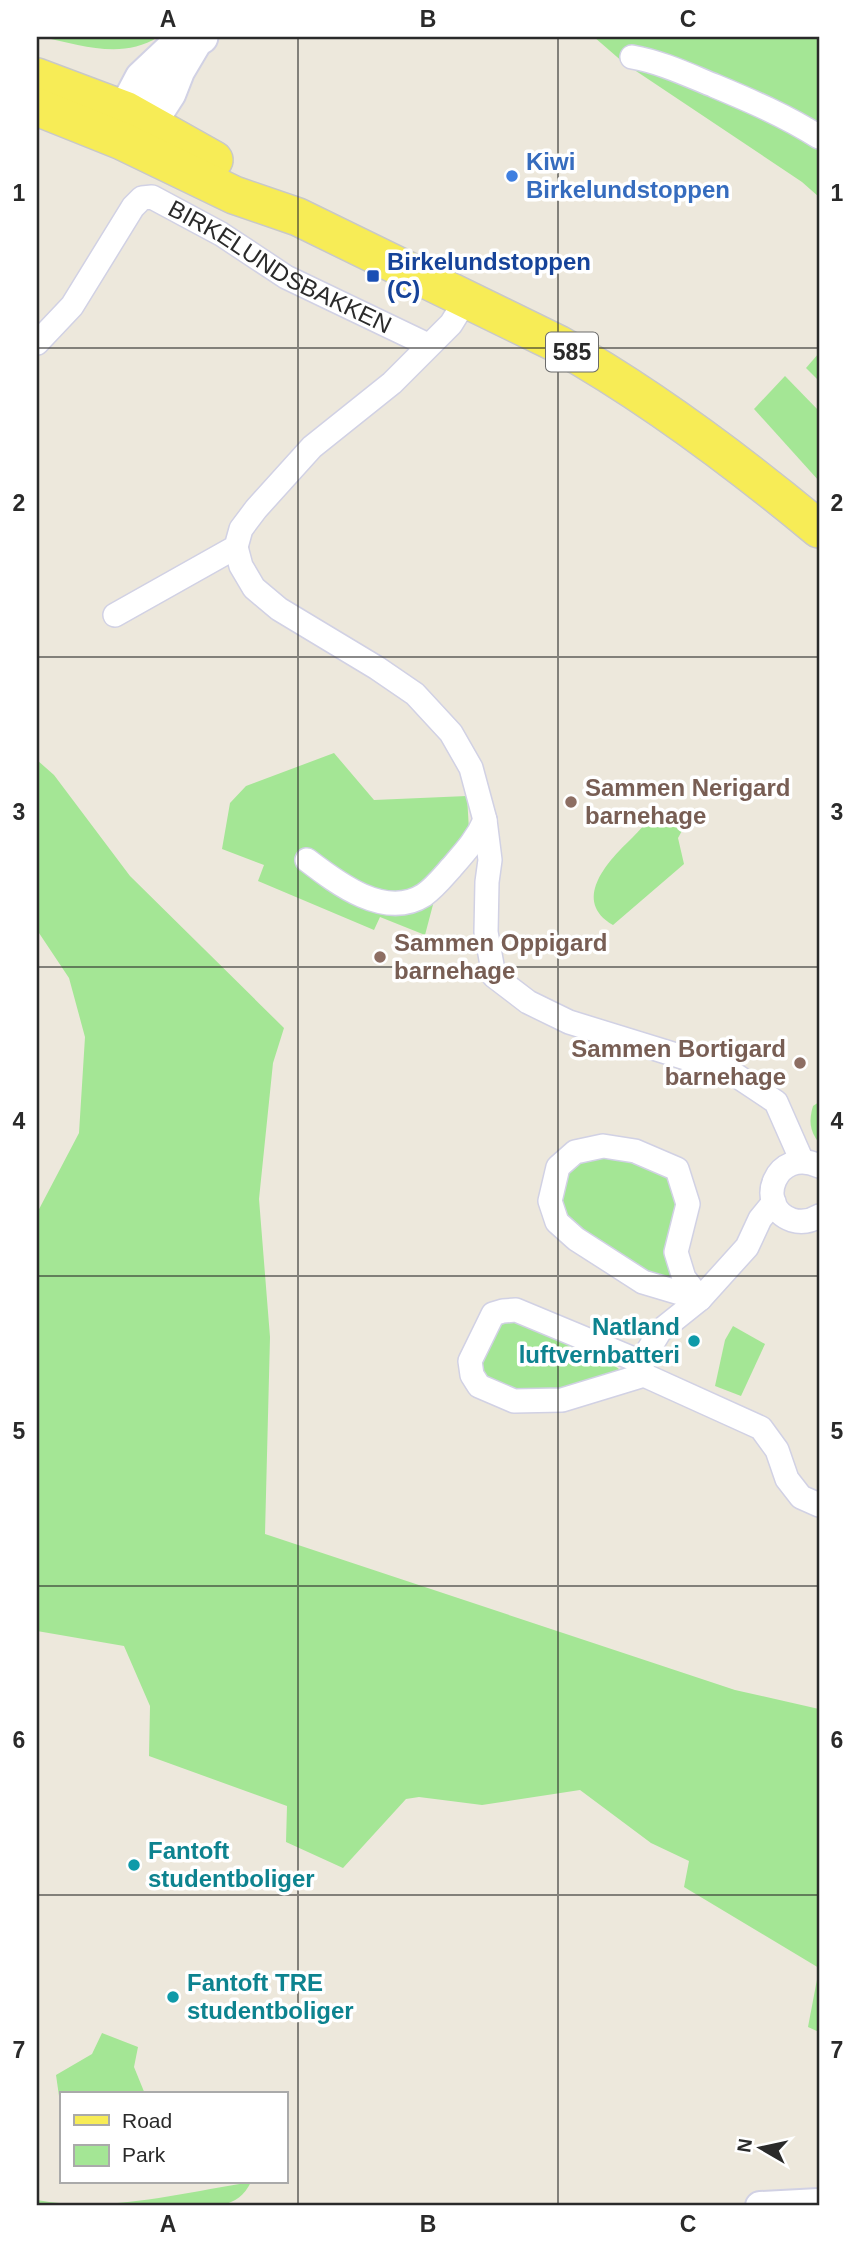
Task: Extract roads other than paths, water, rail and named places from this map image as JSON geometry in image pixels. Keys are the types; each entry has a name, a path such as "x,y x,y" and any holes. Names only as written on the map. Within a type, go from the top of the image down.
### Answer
{"main road":[{"path":"132,125 169,93 178,70 199,38"},
{"name":"585","path":"37,77 132,125"},
{"name":"585","path":"37,107 132,125"},
{"name":"BIRKELUNDSBAKKEN","path":"132,125 234,195 298,218 467,298 593,364 663,409 775,492 819,529"}],"street":[{"path":"632,57 650,60 742,97 792,119 819,137"},
{"name":"BIRKELUNDSBAKKEN","path":"37,343 72,306 133,206 142,198 152,197 221,234 285,276 428,345"},
{"path":"467,298 451,324 392,383 312,447 256,509 242,529 236,547 241,566 254,587 279,609 415,694 451,733 471,768 485,820 490,860 486,932 494,976 528,1002 569,1022 731,1072 776,1102 811,1164 784,1167 773,1183 774,1202 786,1217 795,1221 819,1216"},
{"path":"115,615 236,547"},
{"path":"307,860 339,884 354,891 384,902 404,903 424,895 446,874 477,839 485,820"},
{"path":"603,1146 635,1151 677,1169 688,1204 676,1252 684,1278 700,1299 643,1282 576,1239 557,1222 550,1201 558,1167 575,1152 603,1146"},
{"path":"774,1202 760,1219 747,1247 700,1299 660,1331 643,1369 562,1400 514,1401 479,1386 472,1375 470,1361 493,1314 516,1310 643,1369 761,1428 777,1450 787,1479 801,1497 819,1506"},
{"path":"778,2206 819,2204"}],"place":[{"name":"Kiwi Birkelundstoppen","path":"512,176"},
{"name":"Birkelundstoppen (C)","path":"373,276"},
{"name":"Sammen Nerigard barnehage","path":"571,802"},
{"name":"Sammen Oppigard barnehage","path":"380,957"},
{"name":"Sammen Bortigard barnehage","path":"800,1063"},
{"name":"Natland luftvernbatteri","path":"694,1341"},
{"name":"Fantoft studentboliger","path":"134,1865"},
{"name":"Fantoft TRE studentboliger","path":"173,1997"}]}
